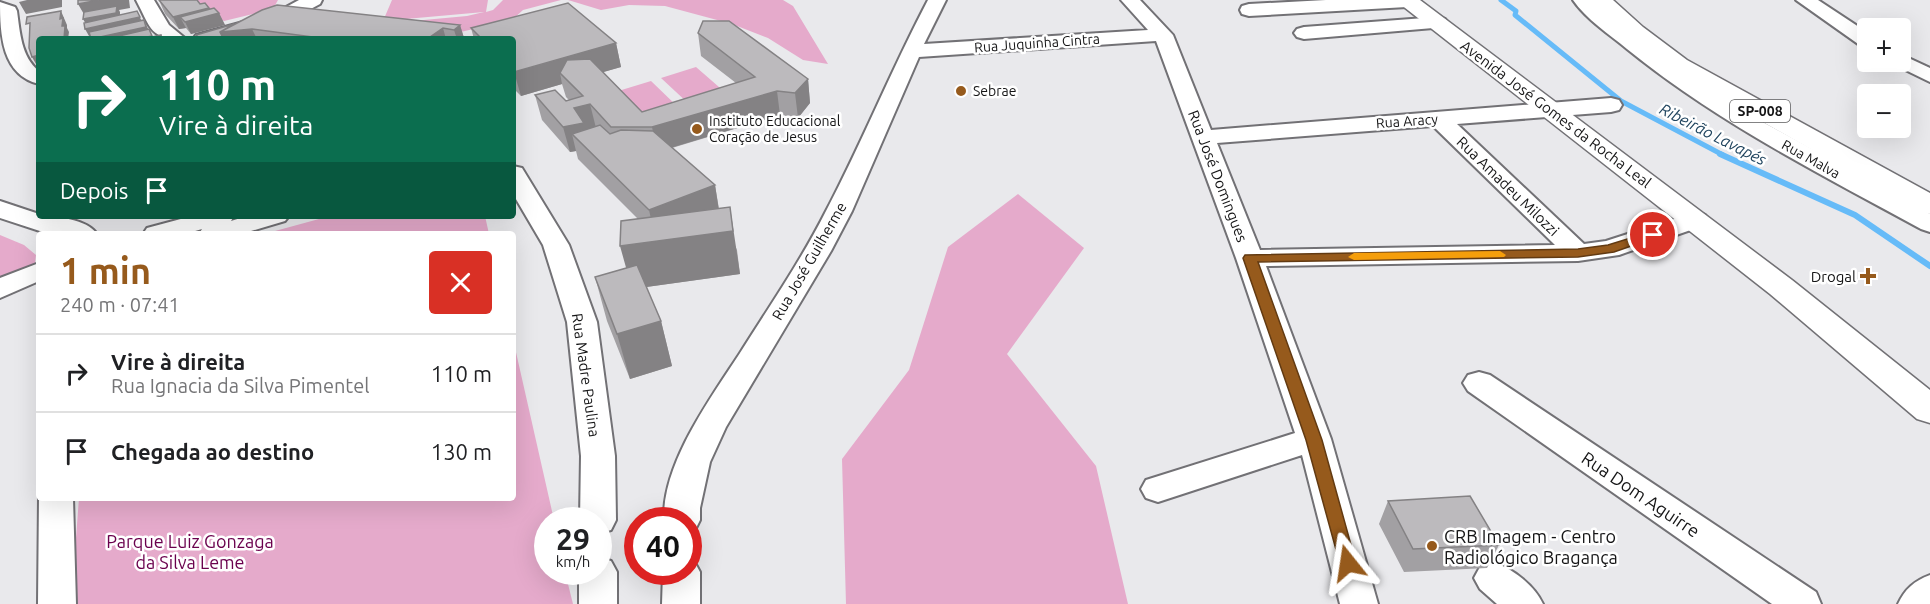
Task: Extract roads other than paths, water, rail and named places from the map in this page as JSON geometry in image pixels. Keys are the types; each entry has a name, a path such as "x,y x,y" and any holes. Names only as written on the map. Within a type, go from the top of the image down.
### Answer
{"main road":[{"name":"SP-008","path":"1601,0 1635,32 1679,64 1930,205"},
{"name":"SP-008","path":"1622,0 1635,12 1693,53 1767,100 1930,185"},
{"name":"Avenida José Gomes da Rocha Leal","path":"1407,1 1696,220 1930,410"}],"street":[{"path":"26,0 3,12 20,65 30,76 36,77"},
{"path":"145,0 161,29 172,36"},
{"path":"214,36 282,17 313,0"},
{"name":"Rua José Guilherme","path":"682,507 693,462 710,426 829,231 910,51 937,0"},
{"name":"Rua José Domingues","path":"1130,0 1162,36 1204,137 1250,258 1314,440 1359,604"},
{"name":"Rua Malva","path":"1582,0 1648,57 1700,95 1930,224"},
{"path":"1805,0 1857,35"},
{"path":"1249,10 1407,1"},
{"path":"1304,33 1438,23"},
{"name":"Rua Juquinha Cintra","path":"910,51 1162,36"},
{"path":"1911,66 1930,76"},
{"name":"Rua Aracy","path":"1204,137 1611,105"},
{"name":"Rua Amadeu Milozzi","path":"1438,119 1578,253"},
{"name":"Rua Madre Paulina","path":"516,178 556,245 582,322 598,456 598,507"},
{"path":"0,209 46,230 68,227 77,231"},
{"path":"167,231 210,219"},
{"path":"223,231 265,219"},
{"path":"1250,258 1578,253 1610,249 1696,220"},
{"path":"0,291 36,273"},
{"path":"0,291 36,285"},
{"name":"Rua Dom Aguirre","path":"1479,383 1802,604"},
{"path":"1158,489 1314,440"},
{"path":"56,501 57,604"},
{"path":"1493,578 1524,604"},
{"path":"598,585 598,604"},
{"path":"681,585 681,604"},
{"path":"1917,604 1930,591"}],"waterway":[{"name":"Ribeirão Lavapés","path":"1501,0 1516,11 1515,15 1621,101 1723,155"},
{"name":"Ribeirão Lavapés","path":"1720,154 1855,215 1930,266"}],"place":[{"name":"Sebrae","path":"961,91"},
{"name":"Instituto Educacional Coração de Jesus","path":"697,129"},
{"name":"Drogal","path":"1868,276"},
{"name":"CRB Imagem - Centro Radiológico Bragança","path":"1432,546"}],"park label":[{"name":"Parque Luiz Gonzaga da Silva Leme","path":"190,551"}]}
